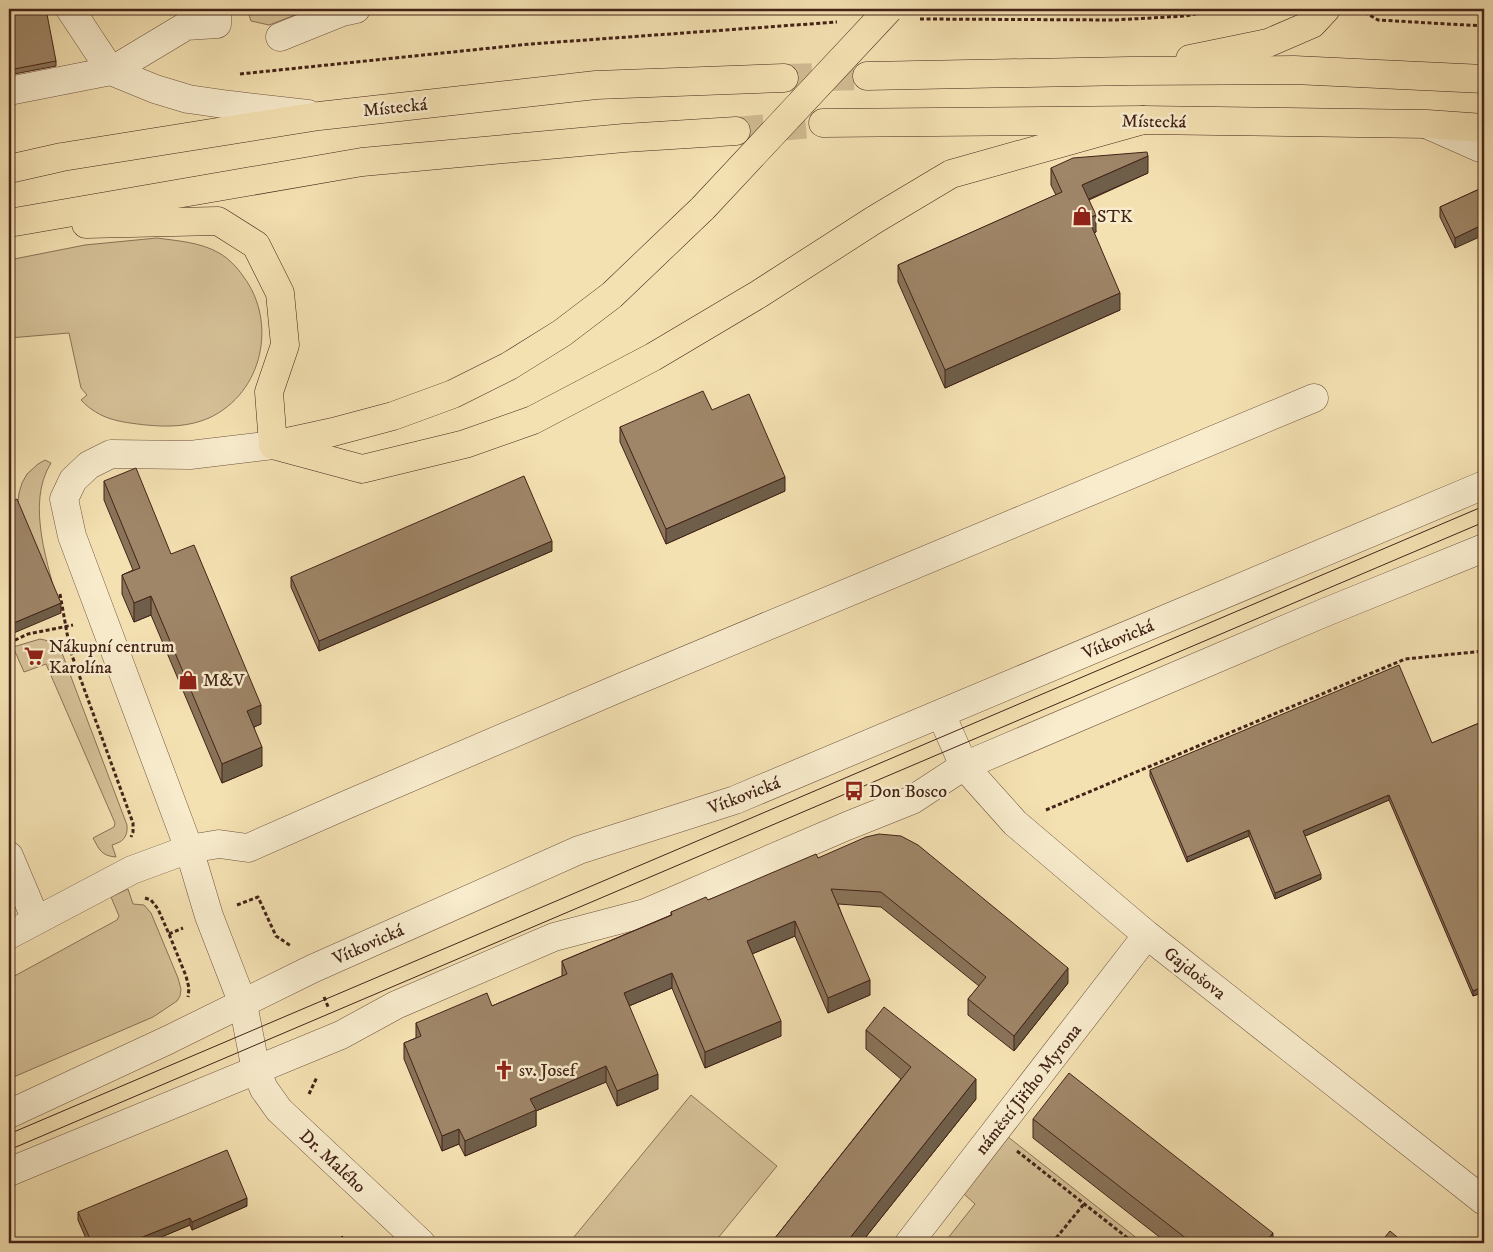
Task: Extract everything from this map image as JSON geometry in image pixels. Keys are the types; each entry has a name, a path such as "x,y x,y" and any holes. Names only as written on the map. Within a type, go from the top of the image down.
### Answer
{"highway":[{"path":"272,445 333,432 393,416 453,394 510,366 562,333 612,295 703,208 889,9"},
{"path":"1129,71 1268,43 1312,24 1326,9"},
{"path":"867,76 1294,70 1484,79"},
{"name":"Místecká","path":"9,169 62,157 319,116 596,85 784,78"},
{"path":"272,445 362,469 465,444 533,420 653,357 759,294 874,220 951,174 1143,120"},
{"name":"Místecká","path":"824,123 1143,120 1427,124 1484,128"},
{"path":"9,224 362,162 624,138 736,131"},
{"path":"9,224 218,220 256,245 280,293 285,345 269,392 272,445"}],"street":[{"path":"70,9 111,71 155,89 188,99 319,116"},
{"path":"9,91 111,71 183,17 217,24 217,9"},
{"path":"280,37 342,12 356,9"},
{"path":"1427,124 1484,149"},
{"path":"9,935 132,870 189,849 219,844 248,848 624,686 1314,398"},
{"name":"Dr. Malého","path":"272,445 190,455 99,449 90,465 74,480 64,499 72,536 189,849 210,916 243,1004 256,1070 264,1089 279,1110 421,1243"},
{"name":"Vítkovická","path":"9,1114 243,1004 312,969 579,850 735,800 1484,485"},
{"path":"9,1172 341,1035 396,1005 554,937 645,913 912,800 964,766 1317,616 1484,548"},
{"name":"Gajdošova","path":"941,714 964,766 1015,823 1147,935 1484,1201"},
{"path":"9,856 36,920"},
{"name":"náměstí Jiřího Myrona","path":"909,1243 1147,935"}],"path":[{"path":"920,19 1114,20 1186,16 1216,9"},
{"path":"1359,9 1378,20 1484,26"},
{"path":"240,74 530,44 837,22"},
{"path":"59,593 70,650 133,823 133,832 123,848 142,897 150,900 158,909 169,934 186,976 189,988 188,999"},
{"path":"9,643 28,634 103,618"},
{"path":"1015,823 1405,658 1484,652"},
{"path":"994,1134 1134,1243"},
{"path":"1052,1243 1084,1204"}],"shaded area":[{"path":"247,9 306,9 303,12 269,25 251,21"},
{"path":"157,238 197,244 212,249 226,257 243,276 254,294 260,314 262,335 259,355 253,374 242,392 227,407 209,418 186,425 162,426 128,423 103,416 88,407 81,400 87,395 81,388 69,333 9,338 9,260 85,245"},
{"path":"45,460 51,463 43,479 40,497 40,516 45,556 60,611 17,511 22,483 27,474"},
{"path":"40,639 53,643 62,653 127,825 127,833 124,838 112,845 116,857 107,855 99,849 93,838 114,827 115,823 46,664 24,672 13,647"},
{"path":"128,889 133,904 144,905 151,913 178,978 181,989 177,1001 153,1017 9,1079 9,979 117,920 119,916 111,897"},
{"path":"691,1095 777,1166 714,1243 569,1243"},
{"path":"1003,1133 1143,1243 944,1243 975,1204 964,1194"}],"building":[{"path":"9,9 46,9 56,61 9,70"},
{"path":"1147,152 1148,156 1082,185 1096,215 1088,218 1120,293 945,370 898,265 1062,192 1051,168 1073,158"},
{"path":"1484,187 1484,224 1455,238 1440,207"},
{"path":"703,391 712,410 749,394 785,477 666,529 620,427"},
{"path":"136,468 171,554 194,545 261,705 247,711 262,747 222,764 151,596 134,603 122,575 140,568 104,481"},
{"path":"524,476 552,541 319,641 291,577"},
{"path":"17,499 61,603 9,625 9,503"},
{"path":"1399,665 1432,743 1484,721 1484,986 1473,991 1389,795 1303,831 1321,874 1275,893 1249,830 1187,857 1150,770"},
{"path":"879,834 901,836 918,845 1068,968 1014,1036 968,999 986,977 881,892 831,889 870,980 828,998 795,921 747,941 781,1021 705,1052 672,973 624,993 658,1074 617,1091 606,1066 530,1099 536,1110 465,1141 459,1129 442,1136 404,1043 421,1036 416,1023 487,993 492,1006 567,974 562,961 672,915 671,912 706,897 708,900 816,854 818,858 866,837"},
{"path":"884,1007 976,1079 846,1243 771,1243 911,1067 866,1030"},
{"path":"1069,1073 1273,1233 1264,1243 1192,1243 1033,1119"},
{"path":"227,1150 247,1198 192,1222 190,1218 140,1238 141,1243 92,1243 78,1212"},
{"path":"1390,1231 1403,1242 1406,1237 1414,1243 1380,1243"},
{"path":"342,1236 350,1243 336,1243"}],"tunnel":[{"path":"784,78 867,76"},
{"path":"736,131 823,123"}],"tram line":[{"path":"9,1134 1484,506"},
{"path":"9,1150 1484,522"}],"place":[{"name":"STK","path":"1082,216"},
{"name":"Nákupní centrum Karolína","path":"34,656"},
{"name":"M&V","path":"188,680"},
{"name":"Don Bosco","path":"854,791"},
{"name":"sv. Josef","path":"504,1070"}]}
